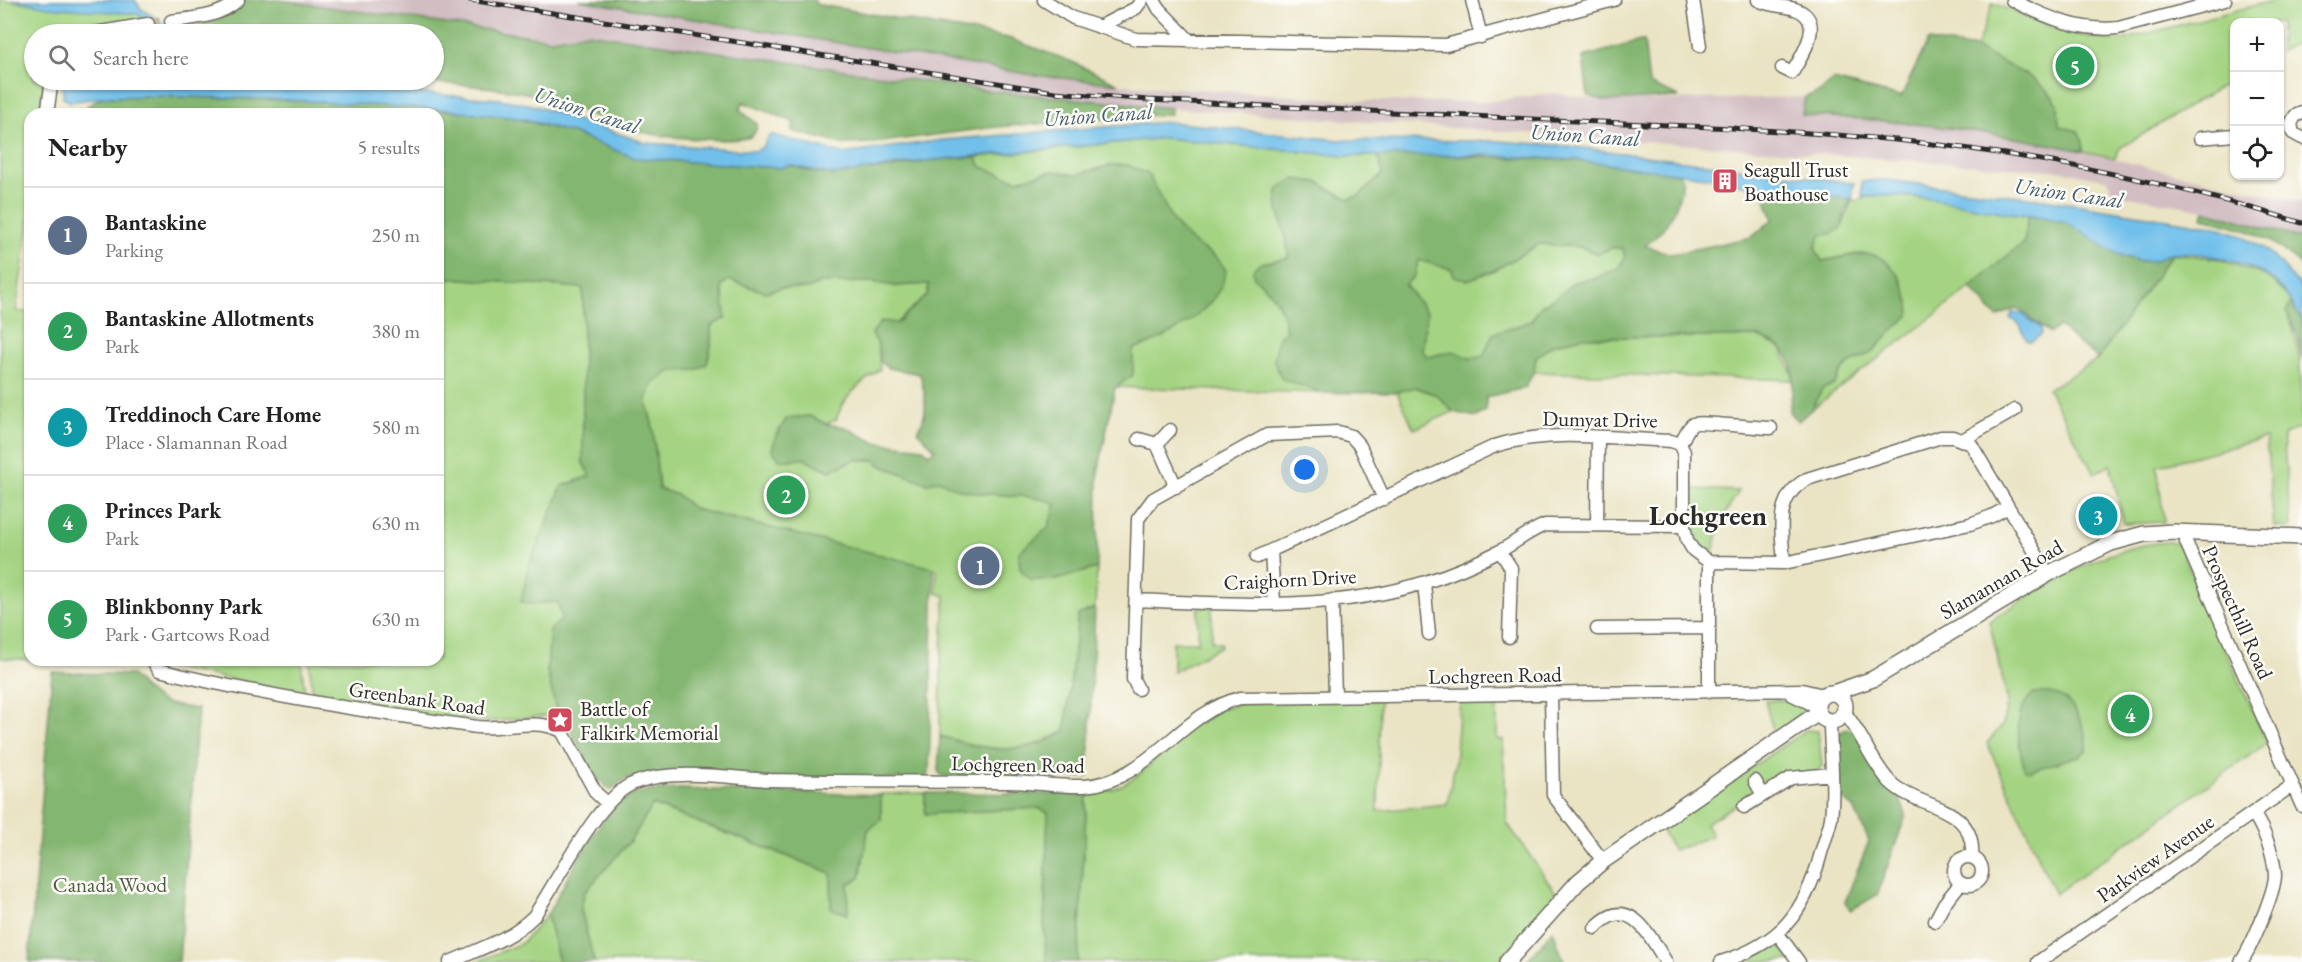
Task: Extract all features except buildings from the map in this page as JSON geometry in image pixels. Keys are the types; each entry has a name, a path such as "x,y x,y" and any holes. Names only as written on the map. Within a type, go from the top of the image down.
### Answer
{"main road":[{"name":"Slamannan Road","path":"1507,962 1578,882 1603,861 1824,706 2048,574 2120,540 2155,533 2186,532 2302,537"},
{"name":"Slamannan Road","path":"1824,706 1839,719 1845,709 1873,679"},
{"path":"1824,706 1842,697 1845,709"}],"street":[{"path":"171,21 223,11 238,0"},
{"path":"1044,0 1073,18 1136,39 1446,45 1614,0"},
{"path":"1099,27 1136,8 1142,0"},
{"path":"1154,0 1159,9 1190,41"},
{"path":"1472,0 1480,37"},
{"path":"1693,0 1700,46"},
{"path":"1758,0 1776,7 1794,9 1803,13 1810,21 1811,39 1792,73 1782,68"},
{"path":"2012,0 2071,24 2101,30 2118,28 2225,0"},
{"path":"48,108 51,90"},
{"path":"2302,113 2292,119 2285,130 2302,138"},
{"path":"2200,138 2217,132 2230,134"},
{"path":"1964,439 2015,410"},
{"path":"1680,444 1691,425 1699,422 1726,427 1771,428"},
{"path":"1157,444 1170,430"},
{"path":"1142,691 1133,679 1138,519 1153,499 1205,472 1245,445 1267,435 1338,432 1351,436 1360,446 1384,499"},
{"name":"Dumyat Drive","path":"1257,557 1495,446 1519,438 1542,436 1671,441 1680,444 1684,453 1686,540 1693,550 1708,562"},
{"path":"1784,563 1780,515 1784,503 1796,485 1807,479 1941,437 1964,439 1971,444 2048,574"},
{"path":"1597,525 1598,438"},
{"path":"1139,439 1157,444"},
{"path":"1157,444 1176,487"},
{"path":"1709,692 1708,562 1784,563 1970,524 2008,507"},
{"name":"Craighorn Drive","path":"1136,600 1274,603 1332,600 1424,583 1500,551 1531,530 1545,525 1684,526"},
{"name":"Prospecthill Road","path":"2186,532 2186,542 2302,806"},
{"path":"1270,551 1274,603"},
{"path":"1500,551 1511,568 1509,637"},
{"path":"1424,583 1429,634"},
{"path":"1332,600 1335,696"},
{"path":"1597,629 1708,628"},
{"name":"Greenbank Road","path":"156,666 159,670 364,712 493,729 521,724 552,726 562,731 596,793 608,803"},
{"name":"Lochgreen Road","path":"450,962 503,939 534,916 608,803 629,785 651,778 679,776 1084,786 1108,781 1131,770 1205,712 1223,702 1240,698 1785,692 1824,706"},
{"path":"1551,694 1553,795 1603,861"},
{"path":"1721,962 1747,954 1778,934 1798,912 1814,878 1830,820 1831,774 1824,706"},
{"path":"1845,709 1889,781 1899,790 1947,811 1960,821 1973,846 1972,857"},
{"path":"1744,807 1791,778 1831,774"},
{"path":"1755,781 1763,795"},
{"name":"Parkview Avenue","path":"2038,962 2293,785"},
{"path":"2241,962 2254,938 2275,877 2268,844 2253,813"},
{"path":"1963,857 1972,857 1979,861 1982,877 1976,884 1968,886 1960,884 1954,878 1953,870 1956,862 1963,857"},
{"path":"1935,921 1944,904 1960,884"},
{"path":"1595,928 1604,918 1614,914 1632,916 1646,931 1666,962"},
{"path":"1778,934 1798,962"}],"shaded area":[{"path":"280,0 692,0 1008,38 1070,61 1119,84 1365,101 1486,102 1553,93 1607,101 1805,97 1802,115 1883,119 2008,135 2296,201 2302,203 2302,239 2205,210 2112,193 2108,180 2063,171 1171,108 990,91 587,33 552,39"}],"green space":[{"path":"0,0 137,14 146,19 117,24 24,24 24,90 43,90 41,108 24,108 24,256 16,311 24,312 24,660 0,658"},
{"path":"245,0 280,0 551,39 587,33 990,91 1171,108 1171,114 996,127 873,143 842,144 792,131 794,122 743,102 740,110 757,124 752,136 718,140 669,136 631,129 556,101 525,93 444,84 444,24 197,24 226,16"},
{"path":"578,0 815,0 815,4 1008,38 1070,61 1119,84 1033,75"},
{"path":"2276,0 2302,0 2302,39 2284,50 2284,18 2230,18 2230,81 2120,148 2115,158 2008,135 1883,119 1802,115 1805,97 1820,92 1833,80 1901,97 1928,41 1976,48 1993,3 2040,23 2072,33 2122,40"},
{"path":"1644,40 1649,84 1679,97 1607,101 1588,96 1583,57"},
{"path":"1928,41 1976,48 2034,79 2049,92 2058,104 2059,126 2078,131 2083,141 2083,151 1943,127 1802,115 1805,97 1820,92 1833,80 1901,97"},
{"path":"103,97 328,101 416,108 87,108"},
{"path":"444,110 504,115 572,133 635,158 780,168 789,165 819,174 892,168 934,160 976,157 981,167 1017,180 1054,171 1075,175 1112,165 1127,165 1148,174 1174,223 1192,242 1217,258 1226,270 1222,284 1214,298 1203,310 1176,330 1133,349 1133,375 1115,388 1098,473 1097,568 1055,580 1031,580 1020,569 1019,552 1048,528 1056,504 1042,499 967,491 940,480 927,483 882,466 875,460 854,460 830,471 805,459 780,460 772,450 776,435 787,418 810,416 826,424 845,427 874,442 923,448 929,454 935,449 917,431 925,411 925,396 920,374 888,368 880,361 878,344 872,334 881,321 897,323 927,295 929,284 894,286 873,282 820,283 808,289 781,288 765,292 729,280 721,285 726,318 711,326 711,346 707,364 696,370 671,371 653,383 646,400 653,428 659,489 677,495 694,509 934,568 929,773 923,779 637,777 624,780 610,790 595,776 570,729 557,715 547,670 550,630 562,619 558,602 527,604 521,601 529,565 562,486 590,476 583,463 583,288 444,277"},
{"path":"1165,138 1345,156 1378,156 1383,174 1359,196 1348,199 1317,182 1293,180 1277,191 1288,258 1261,263 1254,277 1277,301 1282,312 1286,335 1282,379 1322,393 1115,387 1123,381 1133,349 1150,344 1217,258 1192,242 1174,223 1148,175 1127,165 1112,165 1075,175 1054,171 1017,180 981,167 976,157"},
{"path":"1424,155 1575,160 1679,173 1683,180 1675,209 1661,231 1645,246 1672,254 1752,237 1773,219 1761,187 1852,199 1845,212 1842,228 1831,234 1821,235 1815,248 1822,261 1860,254 1881,258 1901,280 1910,308 1909,316 1874,350 1843,369 1835,384 1822,389 1812,409 1798,421 1789,411 1793,378 1790,361 1780,347 1759,337 1581,337 1552,345 1536,357 1534,372 1525,388 1486,397 1486,411 1476,417 1453,412 1437,395 1415,387 1397,392 1322,393 1282,379 1274,362 1278,337 1286,331 1285,322 1276,300 1254,277 1253,269 1261,263 1288,258 1277,191 1293,179 1317,182 1348,199 1359,196 1383,174 1378,156","holes":["1539,244 1581,247 1598,254 1611,248 1623,248 1625,258 1618,268 1594,279 1574,282 1560,295 1541,306 1531,321 1493,334 1483,357 1469,358 1453,351 1428,357 1422,351 1427,313 1405,285 1415,275 1418,260 1452,269 1453,276 1467,280 1495,270"]},
{"path":"1876,194 1945,200 2028,216 2024,242 1978,282 1812,409 1822,389 1835,384 1843,369 1874,350 1909,316 1856,254 1822,261 1815,248 1821,234 1842,228 1852,199 1857,201"},
{"path":"2205,210 2302,239 2302,267 2280,248 2257,235 2203,218"},
{"path":"2028,216 2051,219 2075,227 2110,250 2130,259 2145,261 2172,253 2098,359 2059,327 2050,333 2017,308 1997,317 1970,287 2024,242"},
{"path":"1539,244 1581,247 1598,254 1611,248 1623,248 1625,258 1619,268 1594,279 1574,282 1560,295 1541,306 1531,321 1493,334 1483,357 1469,358 1453,351 1428,357 1422,351 1427,313 1405,285 1415,275 1418,259 1452,269 1467,280 1495,270"},
{"path":"2172,253 2219,259 2266,276 2292,301 2287,311 2296,341 2300,368 2302,427 2283,435 2291,528 2274,527 2266,438 2157,466 2164,522 2124,524 2110,464 2094,474 2048,389 2098,359"},
{"path":"444,277 583,288 583,463 590,476 562,486 550,520 545,602 558,602 562,619 547,670 557,715 494,721 455,721 313,697 310,666 444,666"},
{"path":"729,280 765,292 781,288 808,289 820,283 873,282 894,286 929,284 927,295 896,323 890,323 872,333 878,344 880,369 848,397 836,420 826,424 810,416 787,418 780,460 805,459 830,471 854,460 875,460 882,466 927,483 940,480 967,491 1043,499 1057,504 1048,528 1019,553 1020,569 1055,580 1097,568 1095,608 1078,615 1065,731 1034,745 1004,749 973,745 940,736 945,596 936,593 937,569 694,509 677,495 659,489 653,428 646,400 653,383 671,371 696,370 711,346 711,325 724,299 721,286"},
{"path":"2292,301 2302,321 2302,360 2297,335 2287,311"},
{"path":"1581,337 1759,337 1781,348 1795,380 1534,372 1536,357 1552,345"},
{"path":"1415,387 1437,395 1453,412 1414,429 1397,392"},
{"path":"1690,489 1739,491 1722,519 1712,555 1698,542 1694,534"},
{"path":"2169,542 2177,544 2181,550 2267,743 2055,894 1987,743 2002,726 2008,702 1989,621 2074,570 2121,551"},
{"path":"1198,607 1212,607 1212,642 1221,643 1221,646 1173,672 1173,642 1198,642"},
{"path":"1095,608 1088,777 942,776 938,771 940,736 973,745 1004,749 1034,745 1065,731 1078,615"},
{"path":"167,666 302,666 305,694"},
{"name":"Canada Wood","path":"52,672 132,675 160,701 175,706 198,709 179,962 29,962"},
{"path":"2034,693 2052,693 2068,702 2082,725 2087,750 2079,756 2025,770 2019,740 2020,719 2022,709"},
{"path":"1267,700 1380,701 1378,811 1447,804 1455,764 1460,701 1497,702 1497,739 1503,740 1507,823 1556,893 1519,940 1498,962 1078,962 1087,794 1107,791 1124,784 1153,762 1192,725 1224,708"},
{"path":"1797,700 1805,707 1804,712 1774,734 1765,701"},
{"path":"1846,729 1855,731 1899,796 1906,815 1877,895 1851,910 1845,902 1869,841 1854,808 1841,796 1836,778 1836,740 1839,733"},
{"path":"1806,730 1818,731 1822,766 1817,771 1755,793 1706,823 1712,836 1673,850 1661,829"},
{"path":"679,789 881,795 881,820 868,830 860,878 848,884 848,914 831,909 831,873 653,805 631,840 584,893 581,910 594,962 559,962 547,915 594,833 617,805 629,797 647,791"},
{"path":"925,793 926,814 1038,808 1048,813 1044,929 1047,962 594,962 581,910 584,893 631,840 652,805 831,873 831,908 847,914 848,884 860,878 868,830 881,820 881,794"},
{"path":"925,793 1087,794 1078,962 1047,962 1044,929 1048,813 1038,808 925,814"},
{"path":"547,915 559,962 476,962 522,943"},
{"path":"1553,930 1564,962 1526,962"},
{"path":"1774,944 1780,946 1791,960 1754,962 1752,957"}],"water":[{"path":"12,0 135,0 141,9 166,24 154,24 137,14 48,7"},
{"path":"63,90 373,90 499,99 532,105 646,143 756,151 763,147 769,136 773,135 843,154 943,140 1169,122 1340,140 1497,141 1568,146 1854,183 1852,199 1736,184 1737,175 1715,172 1713,178 1575,160 1486,155 1345,156 1165,138 934,160 833,175 789,165 780,168 635,158 572,133 524,119 444,108 272,99 143,96 103,97 71,102 63,98"},
{"path":"1885,180 2043,199 2216,227 2238,234 2267,250 2298,284 2302,290 2302,321 2277,284 2265,275 2232,261 2208,255 2183,253 2170,254 2153,261 2139,260 2120,255 2073,227 2050,218 1914,197 1878,195 1862,197 1862,181"},
{"path":"2013,312 2022,314 2041,328 2042,334 2032,341 2027,341 2020,325 2010,318"}],"tunnel":[{"path":"148,24 171,21"}],"railway":[{"path":"470,0 1055,92 1148,100 1767,130 1947,146 1999,153 2152,182 2302,223"}],"place":[{"name":"Blinkbonny Park","path":"2075,66"},
{"name":"Seagull Trust Boathouse","path":"1725,181"},
{"name":"Bantaskine Allotments","path":"786,495"},
{"name":"Treddinoch Care Home","path":"2098,516"},
{"name":"Bantaskine","path":"980,566"},
{"name":"Princes Park","path":"2130,714"},
{"name":"Battle of Falkirk Memorial","path":"560,720"}],"district":[{"name":"Lochgreen","path":"1708,515"}],"water label":[{"name":"Union Canal","path":"587,110"},
{"name":"Union Canal","path":"1098,115"},
{"name":"Union Canal","path":"1585,135"},
{"name":"Union Canal","path":"2069,193"}]}
